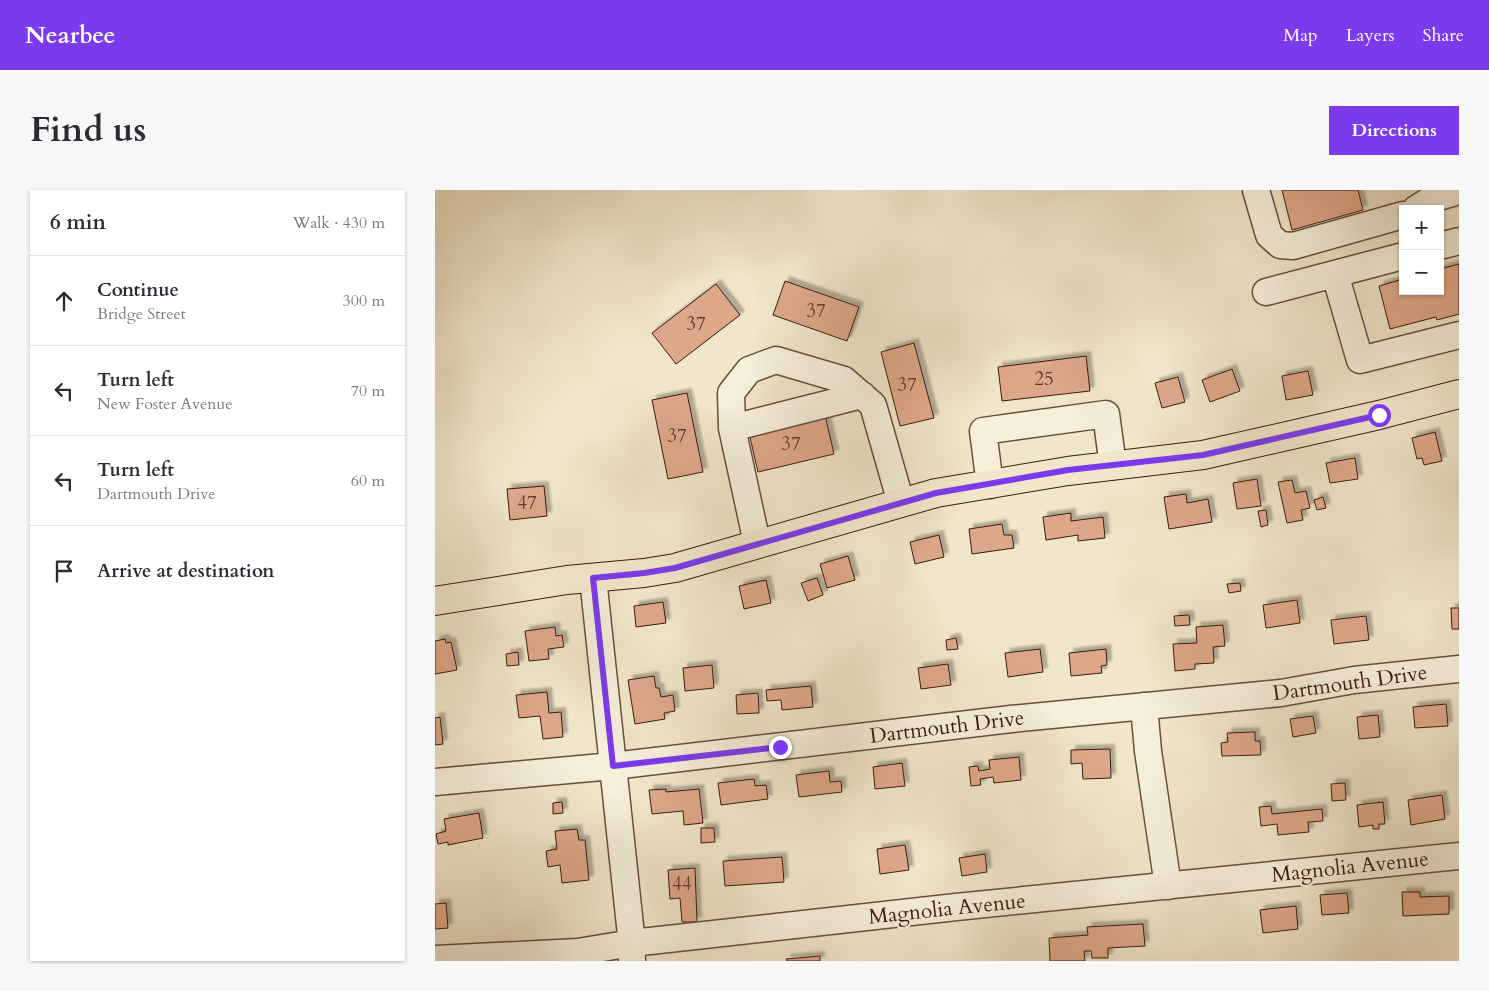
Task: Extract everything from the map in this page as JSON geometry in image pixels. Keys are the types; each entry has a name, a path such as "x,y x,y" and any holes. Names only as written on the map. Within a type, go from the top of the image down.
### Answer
{"main road":[{"path":"435,601 567,580 644,573 675,568 936,493 1068,470 1203,455 1379,415 1459,394"}],"street":[{"path":"1256,190 1269,235 1280,245 1293,246 1399,216"},
{"path":"1422,205 1432,198 1459,191"},
{"path":"1444,245 1459,241"},
{"path":"1266,292 1399,257"},
{"path":"1335,274 1360,360 1459,335"},
{"path":"757,543 732,428 731,393 749,370 776,360 844,380 873,405 901,503"},
{"path":"732,428 862,395"},
{"path":"990,485 983,431 1106,414 1113,466"},
{"path":"593,578 632,952"},
{"name":"Dartmouth Drive","path":"435,782 613,766 1011,719 1281,693 1354,680 1459,669"},
{"path":"1144,706 1148,751 1168,886"},
{"name":"Magnolia Avenue","path":"435,959 578,952 632,952 956,907 1459,856"}],"building":[{"path":"1282,190 1358,190 1363,210 1292,230"},
{"path":"1459,264 1459,314 1437,320 1436,317 1390,329 1379,286 1399,280 1399,295 1444,295 1444,268"},
{"path":"785,281 859,307 847,341 773,315"},
{"path":"716,284 740,315 676,364 652,333"},
{"path":"914,343 934,418 900,426 881,352"},
{"path":"1086,356 1090,391 1002,401 998,367"},
{"path":"1232,369 1240,391 1210,402 1202,380"},
{"path":"1308,371 1313,395 1286,400 1282,376"},
{"path":"1178,377 1185,402 1162,408 1155,383"},
{"path":"687,393 703,472 668,479 652,400"},
{"path":"825,415 834,454 758,472 749,433"},
{"path":"1435,432 1442,461 1424,465 1422,458 1417,459 1412,438"},
{"path":"1355,458 1358,479 1330,483 1326,463"},
{"path":"1257,479 1261,506 1237,509 1233,483"},
{"path":"1292,480 1295,493 1306,491 1310,508 1301,510 1303,520 1287,523 1278,482"},
{"path":"544,486 547,516 510,520 507,489"},
{"path":"1186,494 1187,503 1208,499 1212,522 1169,529 1164,497"},
{"path":"1323,497 1326,508 1317,510 1314,500"},
{"path":"1266,510 1268,525 1261,527 1258,511"},
{"path":"1071,513 1071,521 1103,517 1105,538 1078,541 1078,535 1046,540 1043,517"},
{"path":"1002,524 1004,535 1012,535 1014,548 972,554 969,529"},
{"path":"939,535 944,557 915,564 910,542"},
{"path":"848,556 855,580 827,588 820,564"},
{"path":"817,578 823,595 808,601 801,583"},
{"path":"766,580 771,603 744,609 739,586"},
{"path":"1240,583 1241,591 1229,593 1227,584"},
{"path":"1297,600 1300,623 1266,628 1263,605"},
{"path":"663,602 666,623 636,627 634,606"},
{"path":"1451,608 1459,608 1459,629 1452,629"},
{"path":"1189,615 1190,625 1175,626 1174,616"},
{"path":"1366,616 1369,640 1334,644 1331,620"},
{"path":"1223,625 1225,646 1213,647 1214,663 1195,664 1195,669 1175,671 1173,644 1197,643 1196,627"},
{"path":"555,627 556,636 562,635 564,647 548,649 549,659 529,661 525,631"},
{"path":"956,638 958,649 947,650 946,640"},
{"path":"445,639 446,643 451,642 457,670 435,674 435,641"},
{"path":"1040,649 1043,672 1008,677 1005,653"},
{"path":"1106,649 1107,665 1101,666 1102,673 1071,676 1069,653"},
{"path":"518,652 519,665 507,666 506,654"},
{"path":"948,664 951,685 921,689 918,668"},
{"path":"712,665 714,688 685,691 683,668"},
{"path":"654,676 656,688 659,688 661,697 673,695 675,711 664,713 665,719 635,724 628,680"},
{"path":"811,686 813,707 782,710 781,700 767,701 766,690"},
{"path":"547,692 549,713 561,712 563,737 543,739 540,716 519,718 516,695"},
{"path":"758,693 759,713 737,714 736,695"},
{"path":"1446,704 1448,726 1415,728 1413,707"},
{"path":"1378,715 1380,737 1359,739 1357,717"},
{"path":"1313,716 1316,733 1293,737 1290,719"},
{"path":"440,717 443,744 435,745 435,718"},
{"path":"1255,732 1255,741 1260,741 1261,755 1222,756 1221,743 1228,742 1227,733"},
{"path":"1110,749 1111,778 1083,779 1082,763 1071,764 1071,750"},
{"path":"1019,757 1021,780 994,783 993,777 980,779 981,785 971,786 969,767 978,766 979,771 990,769 989,760"},
{"path":"902,763 905,786 875,789 873,767"},
{"path":"829,771 830,782 841,781 842,792 799,797 796,775"},
{"path":"754,779 755,786 766,785 768,799 721,805 718,783"},
{"path":"1345,783 1346,800 1332,801 1331,784"},
{"path":"666,789 666,792 699,789 703,823 684,825 683,811 652,814 649,790"},
{"path":"1442,795 1445,819 1411,825 1408,800"},
{"path":"562,802 563,813 553,814 553,803"},
{"path":"1383,802 1385,824 1379,824 1379,829 1373,829 1373,825 1359,827 1357,805"},
{"path":"1271,806 1272,814 1322,809 1323,821 1308,822 1309,832 1278,835 1277,824 1261,826 1259,807"},
{"path":"479,813 483,838 448,845 448,842 438,844 436,834 446,831 444,819"},
{"path":"701,828 714,828 715,842 701,843"},
{"path":"577,829 579,840 585,840 589,880 562,883 560,865 548,867 546,851 557,849 555,831"},
{"path":"905,845 909,870 880,874 877,849"},
{"path":"985,854 987,872 962,876 959,858"},
{"path":"782,857 784,882 725,886 723,861"},
{"path":"695,868 697,922 682,922 680,898 670,899 668,870"},
{"path":"1402,892 1420,892 1420,897 1449,896 1449,914 1403,916"},
{"path":"1347,893 1349,913 1322,915 1320,895"},
{"path":"446,903 448,928 435,929 435,904"},
{"path":"1296,906 1298,929 1263,933 1260,910"},
{"path":"1143,924 1145,946 1108,948 1108,958 1092,958 1091,951 1084,951 1085,961 1050,961 1049,938 1088,935 1087,927"},
{"path":"820,956 820,961 787,961 786,959"}],"route":[{"path":"780,747 613,766 593,578 675,568 936,493 1068,470 1203,455 1379,415"}]}
